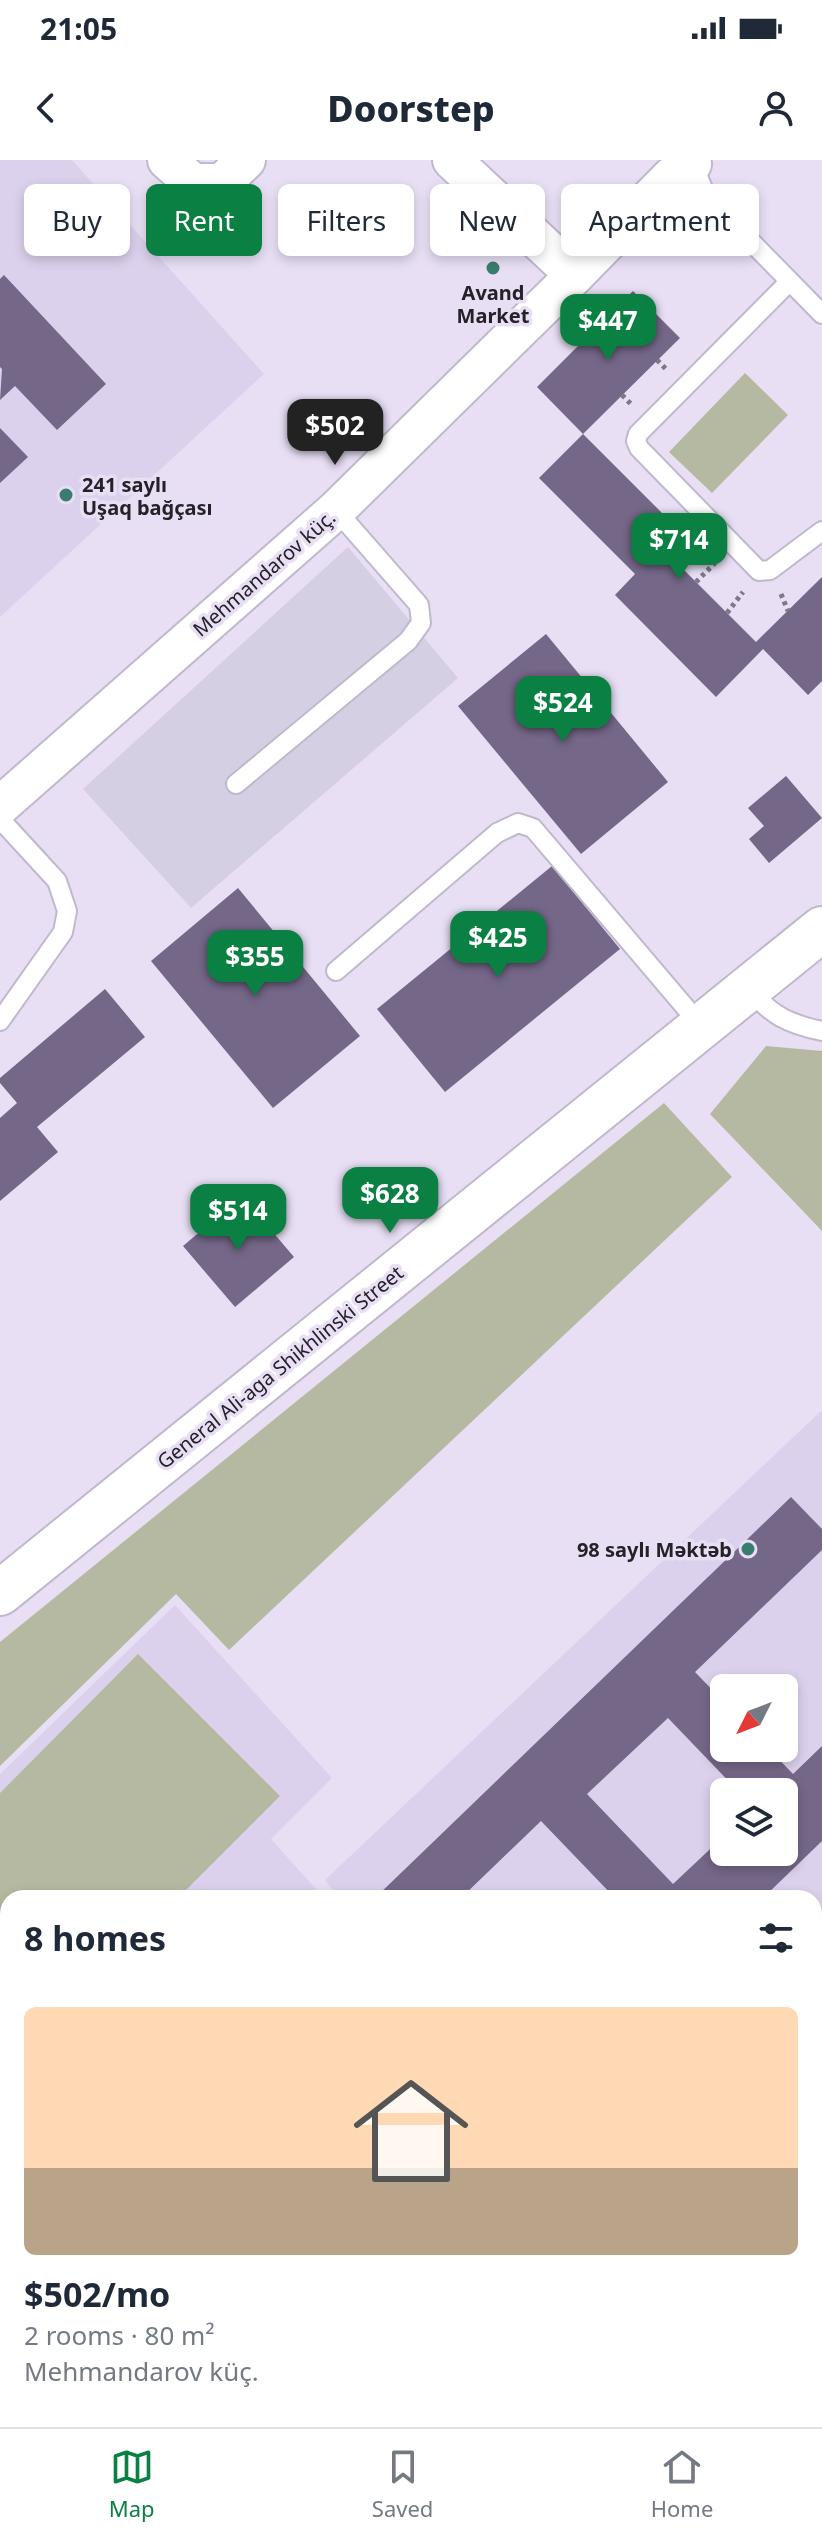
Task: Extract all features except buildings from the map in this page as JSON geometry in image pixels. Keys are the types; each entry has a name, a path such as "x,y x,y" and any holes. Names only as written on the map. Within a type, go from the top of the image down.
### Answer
{"main road":[{"name":"General Ali-aga Shikhlinski Street","path":"0,1593 822,929"}],"street":[{"path":"167,160 193,183 222,183 246,160"},
{"path":"452,160 575,275"},
{"name":"Mehmandarov küç.","path":"0,806 336,510 671,177 692,162"}],"lane":[{"path":"692,162 704,191 717,207 822,314"},
{"path":"789,282 638,434 636,441 639,448 759,571 770,570 822,531"},
{"path":"236,784 408,641 421,623 419,605 336,510"},
{"path":"0,819 57,881 67,911 63,932 0,1021"},
{"path":"336,971 497,833 518,823 533,828 702,1027"},
{"path":"749,989 765,1008 778,1017 822,1031"}],"shaded area":[{"name":"241 saylı Uşaq bağçası","path":"0,160 72,160 94,184 24,184 24,256 130,256 130,225 146,242 146,256 158,256 264,374 0,617"},
{"path":"348,547 458,678 191,908 83,789"},
{"name":"98 saylı Məktəb","path":"822,1410 822,1890 333,1890 325,1880"},
{"path":"175,1605 332,1778 271,1839 317,1890 0,1890 0,1774"}],"green space":[{"path":"745,373 788,415 712,493 669,452"},
{"path":"766,1046 822,1051 822,1231 710,1114"},
{"path":"664,1103 732,1177 229,1650 176,1594 0,1766 0,1642"},
{"path":"138,1654 280,1796 186,1890 0,1890 0,1793"}],"place":[{"name":"Avand Market","path":"493,268"},
{"name":"241 saylı Uşaq bağçası","path":"66,495"},
{"name":"98 saylı Məktəb","path":"748,1549"}]}
